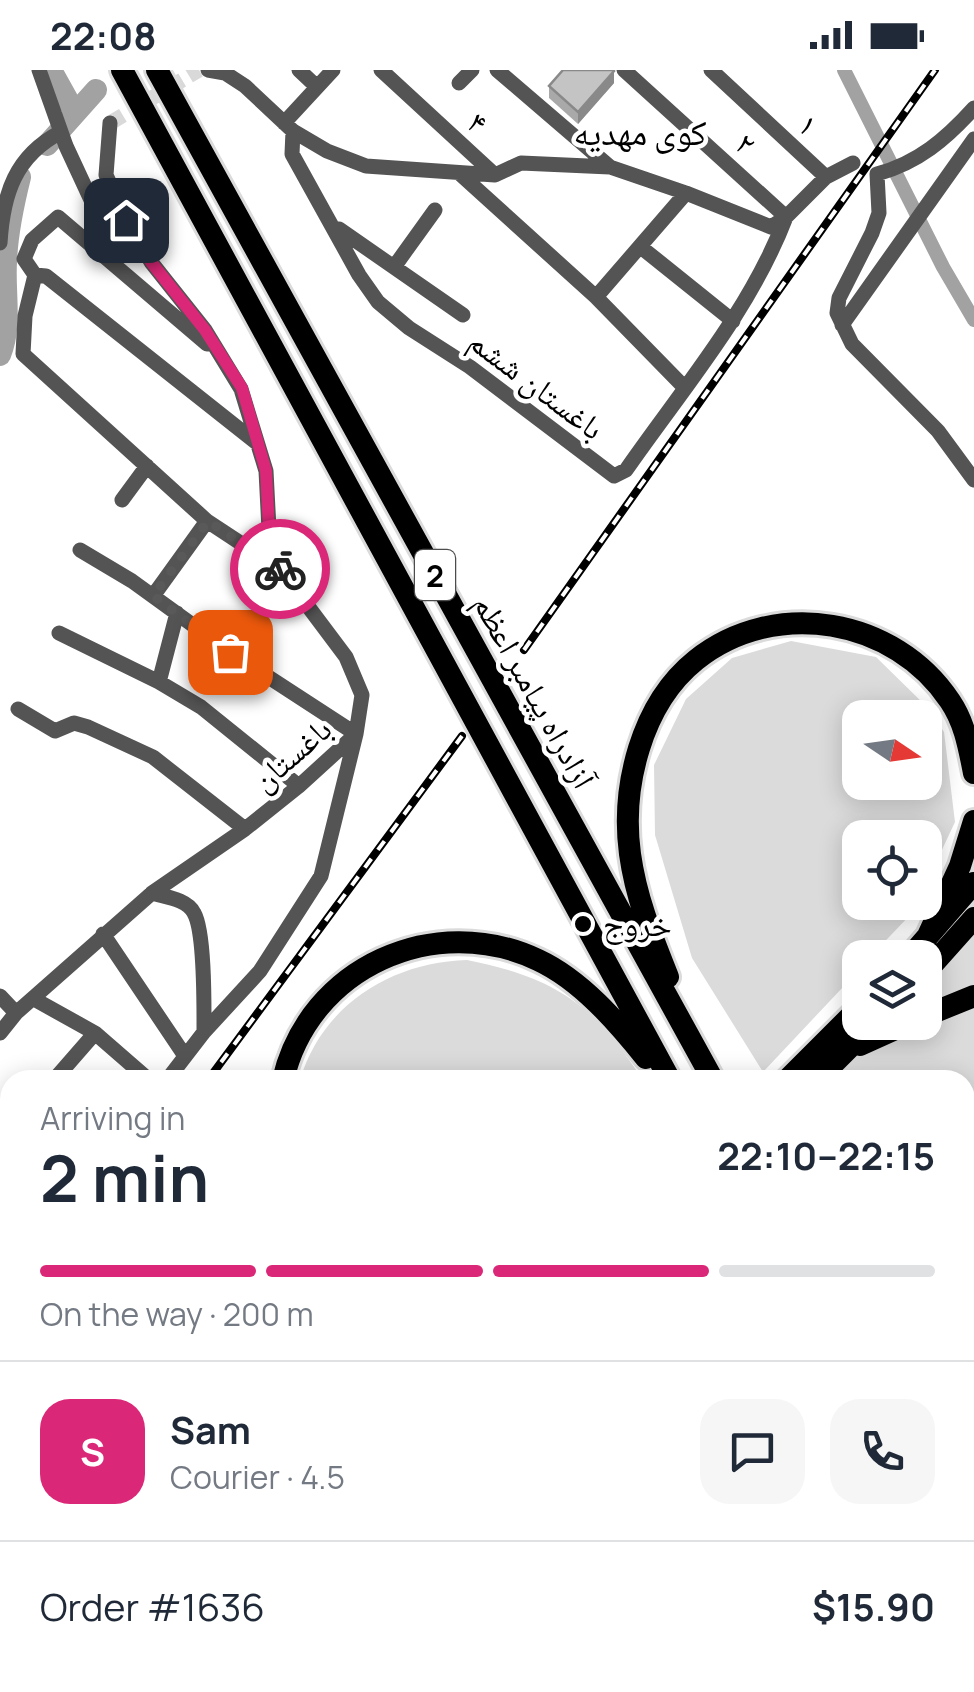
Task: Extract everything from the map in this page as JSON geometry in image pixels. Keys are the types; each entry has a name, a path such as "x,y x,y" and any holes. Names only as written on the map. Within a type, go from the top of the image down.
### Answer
{"highway":[{"name":"آزادراه پیامبر اعظم","path":"122,70 665,1070"},
{"name":"آزادراه پیامبر اعظم","path":"157,70 707,1070"},
{"path":"707,1070 638,897 630,852 629,806 635,764 650,720 672,686 697,660 736,637 776,625 816,623 856,630 890,645 923,668 952,703 968,739 974,773"},
{"path":"926,940 960,866 974,821"},
{"path":"926,940 974,882"},
{"path":"942,954 974,918"},
{"path":"286,1070 295,1041 328,996 368,965 410,946 458,942 483,942 522,954 566,977 620,1024 654,1070"},
{"path":"942,1009 974,996"},
{"path":"798,1070 842,1025"},
{"path":"828,1070 857,1040"},
{"path":"847,1050 870,1040"}],"street":[{"path":"40,70 63,139 105,230 115,234 126,220"},
{"path":"208,70 225,73 245,86 288,127 327,151 366,166 495,174 521,163 610,167 686,192 771,227 826,177 853,163"},
{"path":"299,70 317,87"},
{"path":"288,127 333,70"},
{"name":"۴","path":"381,70 495,174"},
{"path":"459,83 472,70"},
{"name":"۲","path":"624,70 786,217"},
{"name":"۱","path":"713,71 826,177"},
{"path":"503,72 610,167"},
{"path":"974,108 951,134 920,157 877,174 879,213 839,298 837,313 852,344 938,431 974,480"},
{"name":"باغستان","path":"0,1033 16,1013 103,934 152,893 299,786 356,734 362,695 346,657 280,569 269,529 266,471 242,388 151,262 106,175 110,123"},
{"name":"باغستان ششم","path":"288,127 292,154 378,302 409,328 470,366 614,476 626,470 733,320 773,251 786,217"},
{"path":"0,243 10,180 40,143 63,139"},
{"path":"842,325 974,139"},
{"path":"459,173 596,297 684,387"},
{"path":"596,297 642,248 686,192"},
{"path":"394,267 435,210"},
{"path":"224,358 58,217 32,240 24,259 35,275 25,316 23,354 208,521 280,569"},
{"path":"333,225 463,315"},
{"path":"642,248 733,320"},
{"path":"35,275 46,276 257,443"},
{"path":"122,500 147,466"},
{"path":"153,596 208,521"},
{"path":"80,550 356,734 321,876 260,971 175,1070"},
{"path":"160,682 177,613"},
{"path":"60,633 160,682 236,734 299,786"},
{"path":"18,709 55,731 74,724 88,726 154,757 244,829"},
{"path":"152,893 185,903 196,914 204,1032"},
{"path":"103,934 185,1056"},
{"path":"0,996 16,1013"},
{"path":"34,999 95,1033 138,1070"},
{"path":"63,1070 95,1033"}],"shaded area":[{"path":"791,641 876,657 920,700 842,700 842,800 942,800 942,729 944,732 955,822 942,850 942,820 842,820 842,920 905,920 886,940 842,940 842,988 765,1070 692,958 655,835 654,765 686,699 732,658"},
{"path":"974,928 974,985 942,998 942,965"},
{"path":"467,960 549,986 589,1013 636,1070 304,1070 325,1030 364,993 412,969"},
{"path":"974,1004 974,1070 841,1070 890,1040 942,1040 942,1017"}],"building":[{"path":"563,70 614,71 578,112 549,86"}],"waterway":[{"path":"51,70 75,113"},
{"path":"844,70 943,267 974,320"},
{"path":"47,145 96,90"},
{"path":"0,355 7,321 8,240 20,177"}],"tunnel":[{"path":"110,123 199,70"}],"railway":[{"path":"524,650 935,70"},
{"path":"215,1070 462,736"}],"way so far":[{"path":"230,652 153,596 208,521 280,569"}],"place":[{"name":"خروج","path":"583,924"}],"district":[{"name":"کوی مهدیه","path":"640,132"}],"route":[{"path":"126,220 151,262 205,330 242,388 266,471 269,529 280,569"}]}
